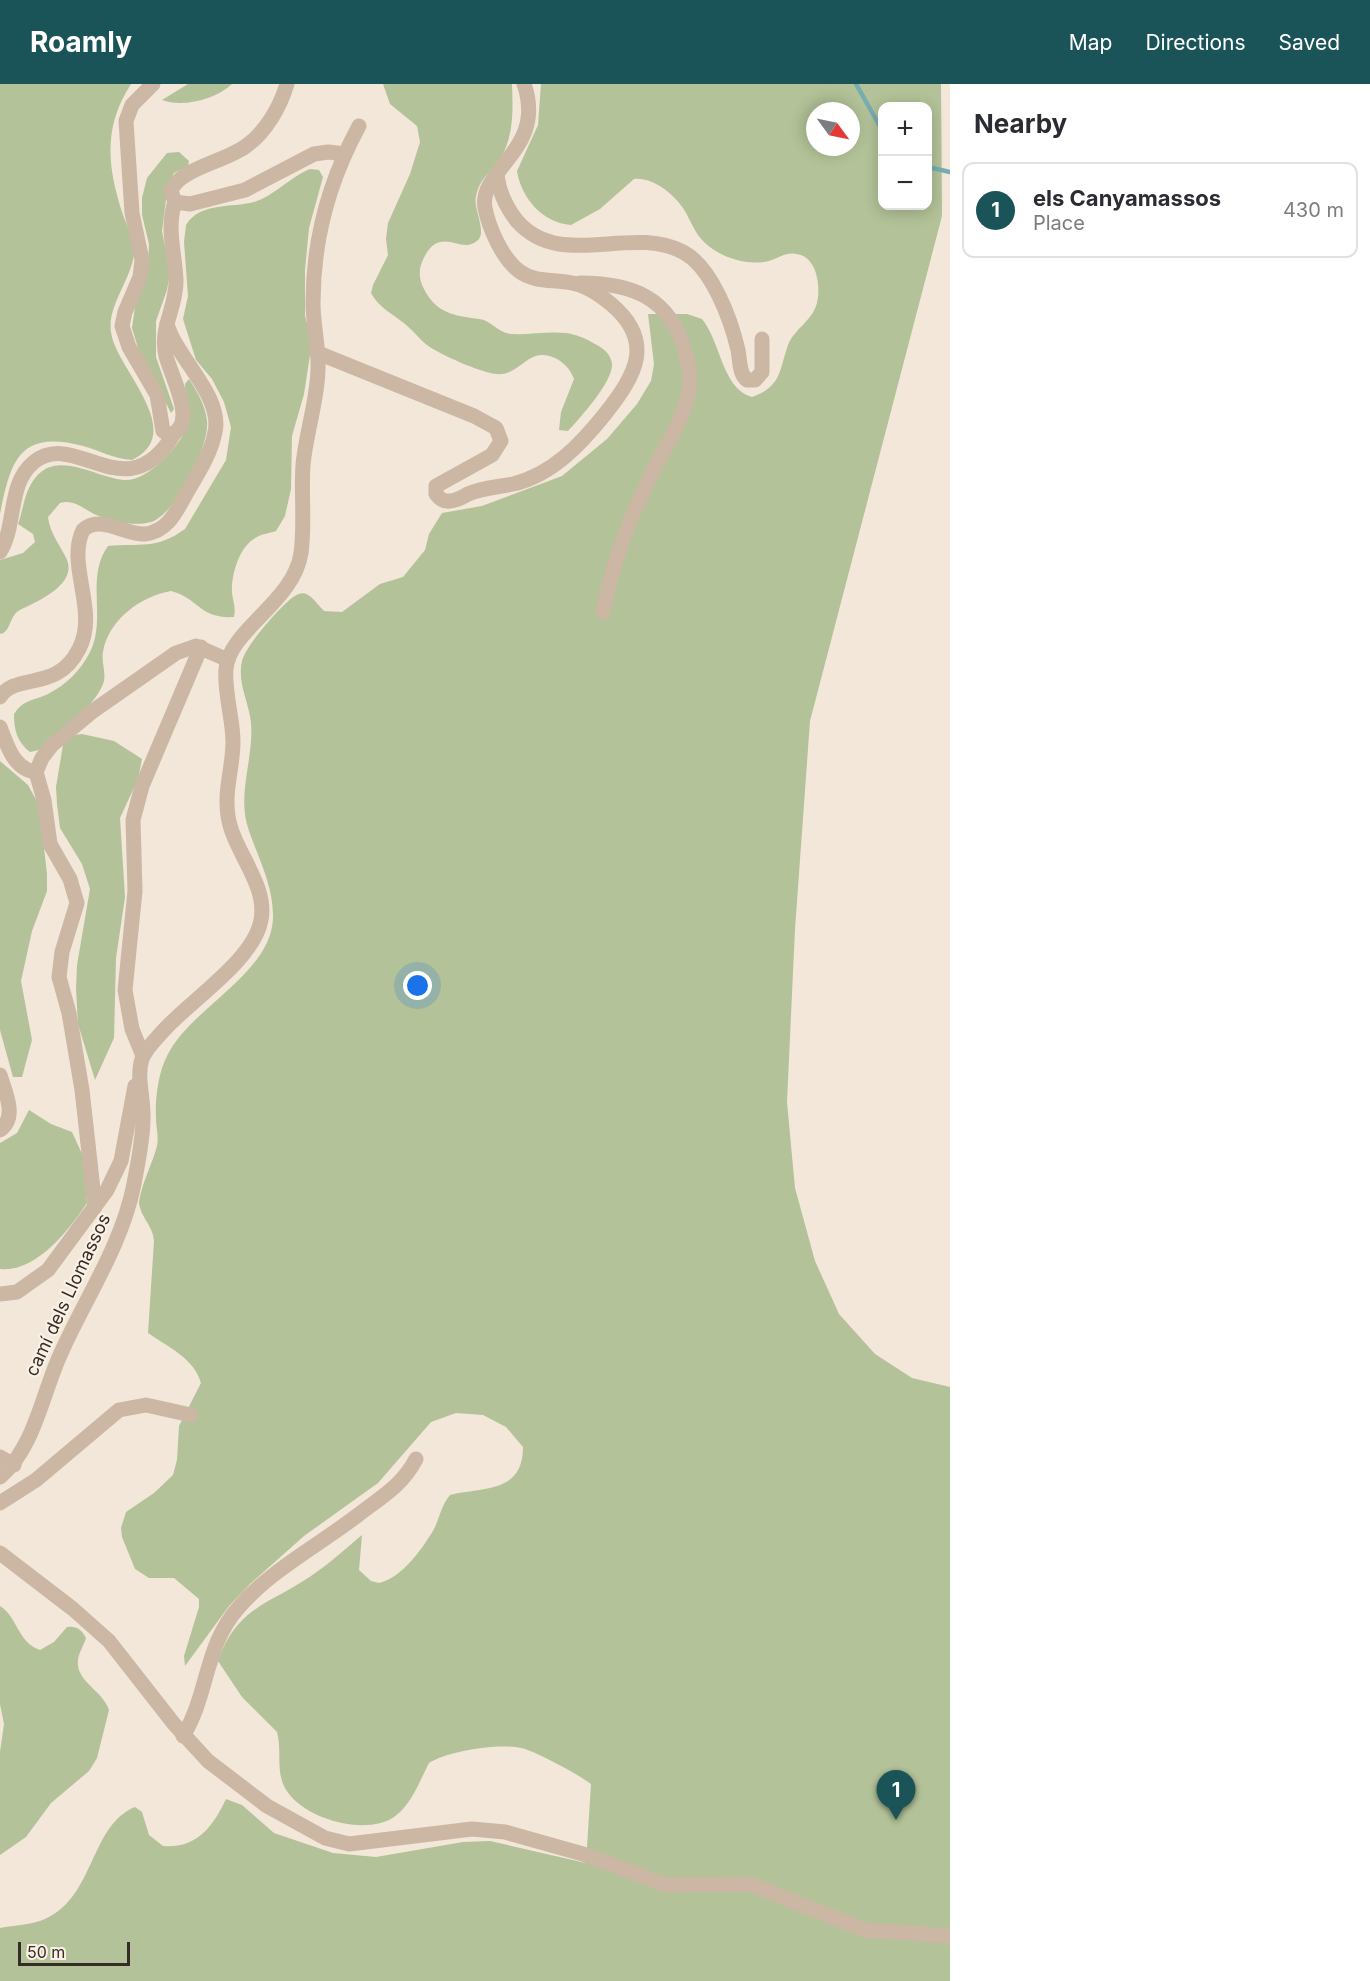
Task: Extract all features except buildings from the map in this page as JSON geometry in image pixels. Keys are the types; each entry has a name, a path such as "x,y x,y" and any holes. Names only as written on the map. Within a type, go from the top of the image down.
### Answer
{"street":[{"path":"153,84 132,105 126,121 132,213 142,260 140,277 125,312 122,326 129,347 157,394 163,431 174,434"},
{"path":"0,552 11,530 18,488 26,472 35,462 45,456 58,455 113,468 136,468 154,459 180,428 184,415 164,344 166,321 176,286 171,226 175,202 171,190 177,180 237,152 253,140 278,107 288,84"},
{"path":"524,84 530,104 528,126 486,195 485,207 496,237 511,263 518,270 535,279 603,284 633,291 657,303 670,317 678,332 690,378 684,407 622,539 603,612"},
{"path":"0,1294 17,1292 48,1269 107,1190 121,1161 142,1062 179,1014 247,950 256,935 261,920 259,894 233,835 228,816 227,788 233,742 226,676 228,660 238,641 276,601 301,556 303,467 316,388 318,353 314,293 323,215 331,185 359,126"},
{"path":"175,202 190,204 245,190 270,179 314,154 328,152 345,154"},
{"path":"497,176 502,199 508,209 523,227 540,240 567,246 613,243 649,244 673,248 690,256 711,282 721,301 736,345 742,374 747,380 755,380 762,372 762,339"},
{"path":"318,353 474,416 496,428 501,441 497,451 436,486 435,490 439,498 453,501 476,491 528,479 555,465 595,426 633,374 638,345 627,321 605,300 571,283"},
{"path":"0,698 12,687 60,673 80,647 87,615 79,560 83,530 89,525 99,524 144,534 165,526 175,515 207,454 215,433 215,411 205,390 178,350 166,321"},
{"path":"95,1207 82,1090 69,1013 59,977 63,952 77,903 70,879 50,844 44,800 36,772 42,758 52,745 117,693 176,653 191,646 201,647 228,660"},
{"path":"142,1062 132,1029 125,979 135,891 134,811 201,647"},
{"path":"0,727 18,764 25,770 36,772"},
{"name":"camí dels Llomassos","path":"0,1477 14,1465 27,1443 59,1357 110,1256 126,1214 133,1187 142,1126 142,1062"},
{"path":"0,1075 9,1114 6,1125 0,1130"},
{"path":"0,1503 28,1486 119,1410 146,1405 191,1415"},
{"path":"0,1457 14,1465"},
{"path":"183,1736 193,1718 218,1637 238,1607 273,1576 397,1487 416,1459"},
{"path":"0,1553 73,1609 110,1641 183,1736 216,1768 267,1806 310,1830 341,1843 472,1829 505,1832 583,1854 666,1885 750,1884 865,1930 950,1936"}],"green space":[{"path":"0,84 131,84 116,116 110,148 114,180 132,239 134,254 129,274 112,312 111,332 115,347 144,399 151,417 153,433 148,448 132,460 62,442 45,442 32,446 22,453 14,464 0,514"},
{"path":"188,84 232,84 217,94 199,101 180,103 162,100"},
{"path":"383,84 512,84 512,113 508,142 500,159 480,184 476,196 476,207 481,226 480,236 471,244 443,242 436,244 429,250 422,262 420,280 433,302 451,314 483,320 511,334 552,332 573,334 592,342 606,352 612,364 611,372 602,390 568,431 559,430 561,412 574,379 570,370 558,360 538,355 508,373 502,374 477,369 429,347 405,324 382,307 371,293 388,255 386,239 388,223 410,174 420,142 417,126 390,104"},
{"path":"541,84 941,84 942,216 810,721 795,929 787,1102 795,1188 815,1261 839,1314 875,1354 912,1378 950,1387 950,1981 0,1981 0,1928 40,1921 61,1909 84,1879 109,1829 120,1816 135,1807 142,1812 149,1835 163,1846 175,1846 194,1840 209,1827 226,1799 242,1805 274,1833 333,1853 376,1857 463,1842 490,1841 586,1863 591,1784 549,1760 515,1747 490,1747 462,1751 429,1763 406,1806 394,1817 382,1823 367,1825 334,1821 303,1807 284,1786 280,1773 277,1732 242,1697 218,1661 234,1629 244,1618 318,1571 362,1535 359,1570 371,1581 379,1583 388,1580 404,1569 434,1529 450,1495 498,1486 508,1481 516,1473 521,1462 523,1447 506,1427 483,1415 456,1413 431,1422 378,1483 304,1536 250,1584 229,1606 185,1666 184,1656 199,1607 199,1599 174,1578 149,1578 135,1569 122,1537 121,1528 126,1512 154,1493 173,1475 177,1460 179,1426 201,1383 198,1374 186,1360 148,1333 154,1241 139,1202 157,1146 156,1103 159,1078 167,1056 178,1039 244,974 258,957 269,939 273,919 268,885 245,818 244,804 251,723 241,677 244,655 272,618 296,595 301,593 309,596 324,611 342,612 380,584 403,577 425,550 429,534 442,513 482,506 562,476 607,439 637,404 651,381 654,364 648,314 687,314 702,319 734,385 752,397 773,384 780,372 793,336 811,316 817,303 818,281 809,260 796,254 761,262 735,260 727,257 701,239 674,197 655,184 634,179 600,209 571,225 551,220 535,207 523,191 517,171 538,125"},
{"path":"179,152 189,161 188,166 174,173 168,184 162,231 170,272 167,290 156,321 156,357 174,409 171,413 138,348 132,328 135,307 148,265 149,244 142,215 142,198 147,178 167,153"},
{"path":"310,169 319,170 323,177 309,228 305,270 305,316 312,342 304,394 292,436 291,489 285,516 276,531 257,537 245,547 241,554 232,586 234,617 213,615 188,598 171,591 148,598 138,604 119,620 106,640 103,652 104,680 92,702 39,750 30,752 17,735 14,714 25,703 48,694 67,682 78,671 90,652 97,626 98,571 101,558 108,546 156,543 175,536 185,529 226,460 231,427 224,402 212,379 196,360 183,319 188,296 184,242 186,225 192,218 208,209 245,204 261,199"},
{"path":"189,379 205,410 206,432 197,462 170,507 151,522 137,524 108,519 74,503 60,503 48,517 53,534 67,560 69,569 66,577 61,585 45,597 16,612 6,631 0,634 0,560 23,553 35,542 33,534 18,524 32,482 45,469 55,466 78,468 124,480 142,476 176,446 186,430 185,384"},
{"path":"82,734 114,741 142,759 138,779 120,818 125,897 116,958 114,1038 95,1080 78,1024 76,989 77,965 90,889 82,864 60,828 56,787 63,745 74,735"},
{"path":"0,761 28,785 39,805 47,874 47,891 32,931 21,981 32,1040 22,1077 13,1077 0,1030"},
{"path":"29,1110 51,1124 72,1132 83,1156 87,1203 61,1237 39,1257 13,1268 0,1269 0,1143 17,1133"},
{"path":"0,1606 11,1616 27,1641 40,1650 54,1642 67,1627 80,1630 86,1638 78,1660 78,1667 85,1680 106,1703 109,1710 97,1758 89,1771 51,1803 26,1837 0,1855 0,1752 4,1724 0,1704"}],"waterway":[{"path":"856,84 878,123"},
{"path":"932,168 950,172"}],"place":[{"name":"els Canyamassos","path":"896,1820"}]}
